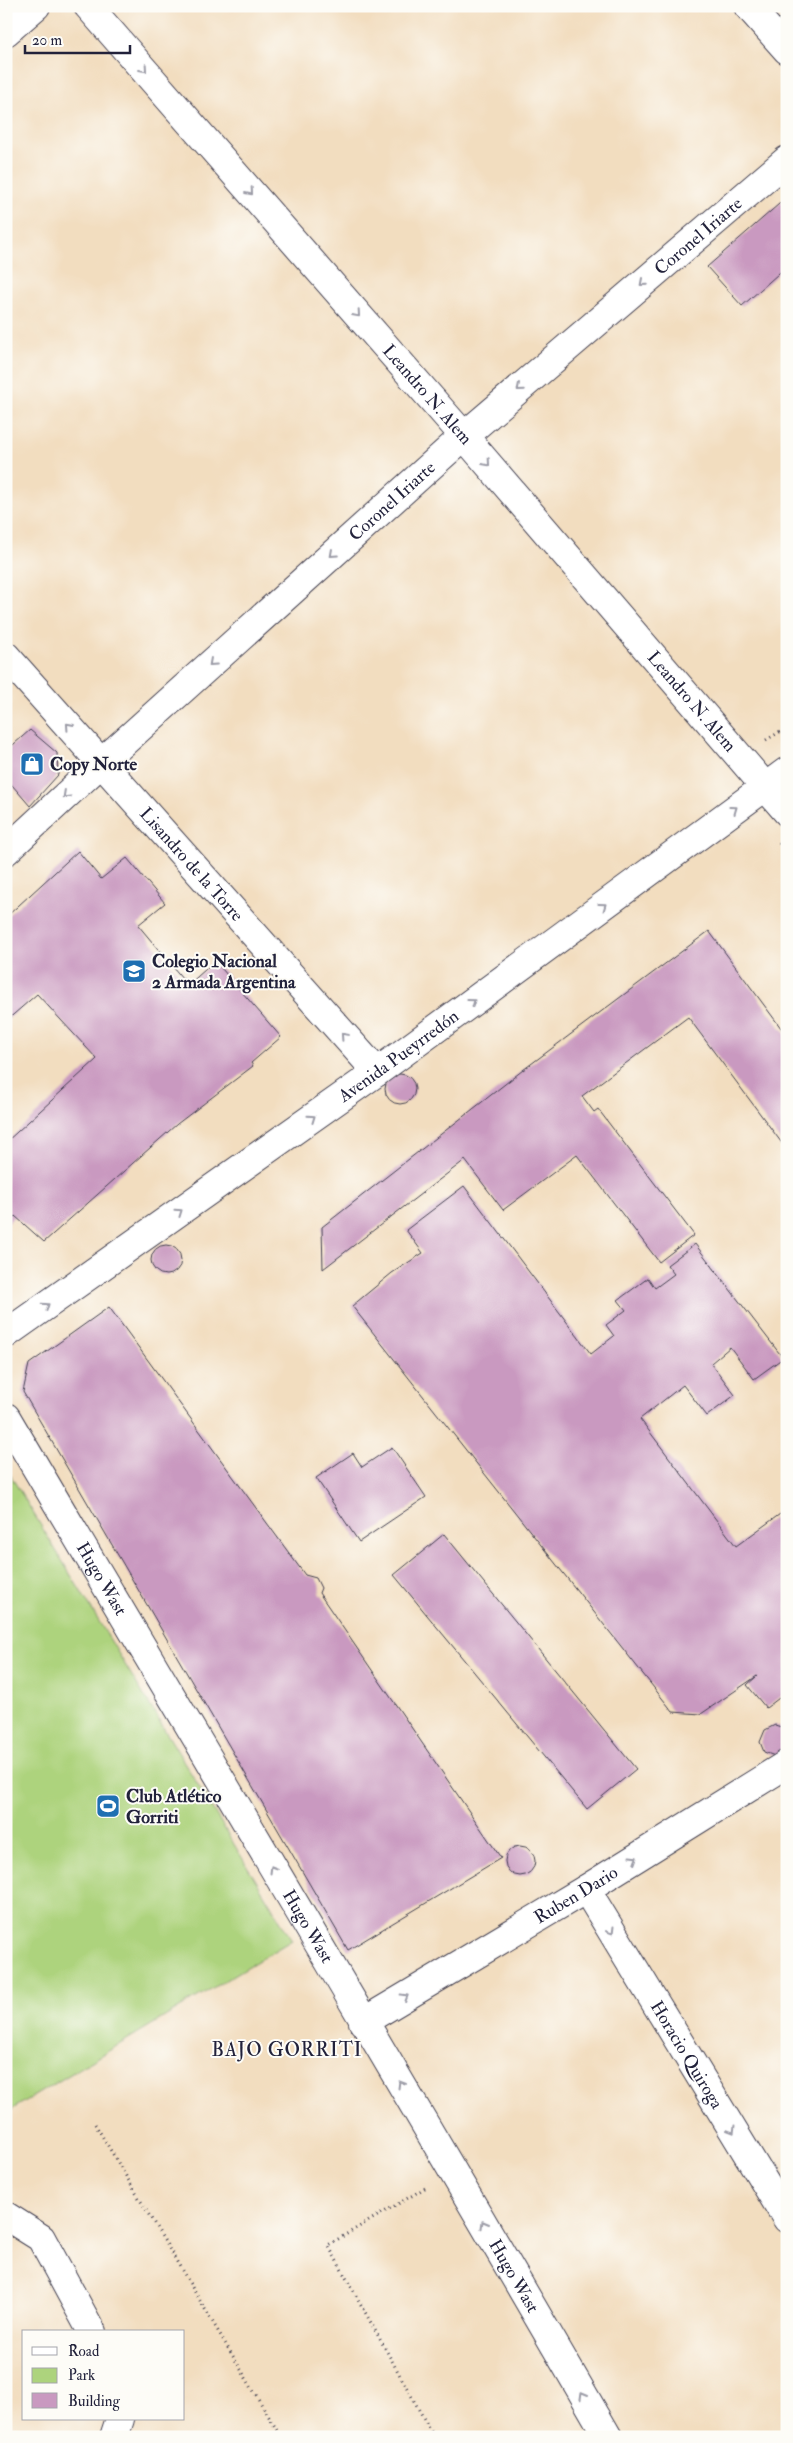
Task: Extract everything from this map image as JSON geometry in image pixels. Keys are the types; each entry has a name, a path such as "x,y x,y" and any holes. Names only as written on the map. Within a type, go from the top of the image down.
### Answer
{"street":[{"path":"6,32 36,6"},
{"name":"Leandro N. Alem","path":"88,6 464,436 787,812"},
{"path":"748,6 787,50"},
{"name":"Coronel Iriarte","path":"6,851 464,436 787,160"},
{"name":"Lisandro de la Torre","path":"6,656 377,1072"},
{"name":"Avenida Pueyrredón","path":"6,1334 377,1072 787,771"},
{"name":"Hugo Wast","path":"6,1418 363,2022 454,2171 608,2437"},
{"name":"Ruben Dario","path":"363,2022 586,1889 787,1764"},
{"name":"Horacio Quiroga","path":"586,1889 787,2219"},
{"path":"6,2216 41,2238 91,2330"},
{"path":"114,2437 120,2420"}],"path":[{"path":"96,2124 281,2437"},
{"path":"434,2437 328,2245 454,2171"}],"green space":[{"name":"Club Atlético Gorriti","path":"6,1468 292,1940 6,2113"}],"building":[{"path":"787,197 787,266 742,306 707,267"},
{"name":"Copy Norte","path":"30,730 57,753 58,775 30,806 6,778 6,751"},
{"path":"78,851 101,879 127,858 165,903 138,925 188,985 215,961 281,1037 251,1063 253,1066 177,1124 44,1242 15,1216 6,1224 6,1142 97,1059 37,994 6,1021 6,917"},
{"path":"709,931 787,1036 787,1150 688,1017 582,1096 594,1112 598,1109 694,1235 659,1262 577,1155 503,1210 465,1160 323,1269 322,1227 523,1070"},
{"path":"400,1074 406,1075 414,1083 414,1095 406,1103 400,1104 394,1103 386,1095 385,1089 386,1083 394,1075"},
{"path":"464,1186 591,1354 614,1336 606,1325 626,1310 618,1300 648,1278 655,1288 674,1274 667,1265 695,1244 783,1358 754,1379 730,1347 711,1363 735,1395 707,1416 683,1385 640,1419 736,1546 787,1509 787,1692 766,1708 747,1685 757,1676 701,1714 673,1712 352,1306 392,1273 423,1253 406,1230"},
{"path":"166,1245 172,1246 180,1254 180,1266 172,1274 166,1275 160,1274 152,1266 151,1260 152,1254 160,1246"},
{"path":"109,1307 305,1575 316,1578 321,1588 319,1593 501,1858 348,1950 23,1392 29,1364"},
{"path":"392,1447 426,1497 359,1542 316,1478 353,1453 362,1467"},
{"path":"444,1534 636,1769 587,1809 394,1575"},
{"path":"775,1725 787,1729 787,1750 775,1756 764,1752 760,1742 765,1730"},
{"path":"520,1846 526,1847 534,1855 534,1867 526,1875 520,1876 514,1875 506,1867 505,1861 506,1855 514,1847"}],"place":[{"name":"Copy Norte","path":"32,764"},
{"name":"Colegio Nacional 2 Armada Argentina","path":"134,971"},
{"name":"Club Atlético Gorriti","path":"108,1806"}],"district":[{"name":"BAJO GORRITI","path":"287,2049"}]}
